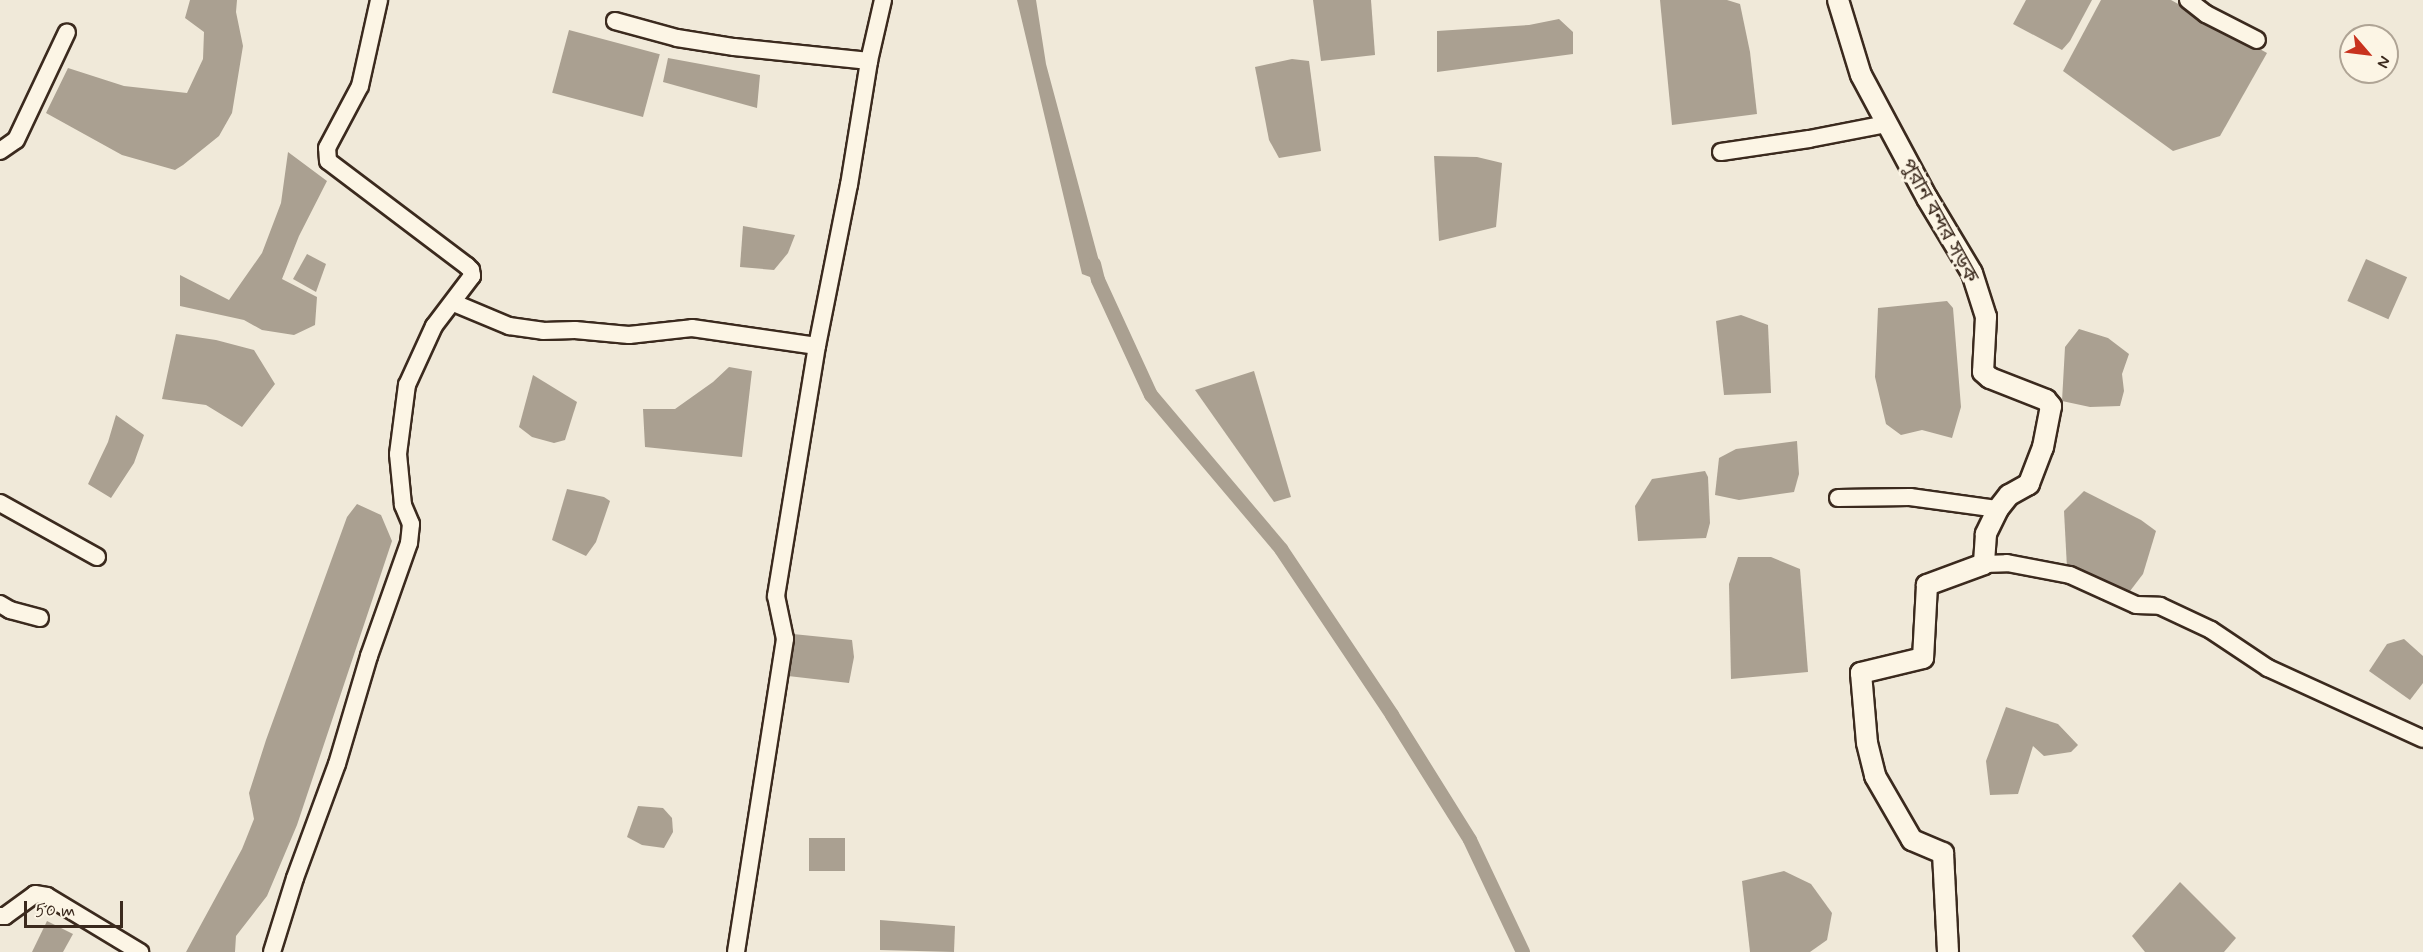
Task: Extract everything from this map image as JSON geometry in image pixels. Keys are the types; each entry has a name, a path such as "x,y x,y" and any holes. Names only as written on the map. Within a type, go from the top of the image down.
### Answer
{"street":[{"path":"272,952 295,878 337,764 369,656 410,543 411,524 403,505 398,454 407,385 434,326 454,303 472,276 471,270 328,161 327,148 360,86 379,0"},
{"path":"736,952 786,639 776,596 817,346 849,185 869,61 883,0"},
{"name":"পুরান বন্দর সড়ক","path":"1838,0 1861,75 1972,273 1986,317 1983,372 1990,378 2046,400 2051,406 2043,447 2029,484 2009,495 1998,509 1986,534 1984,564"},
{"path":"2188,0 2206,14 2257,40"},
{"path":"615,21 677,38 734,47 869,61"},
{"path":"0,151 16,140 67,32"},
{"path":"1721,152 1809,139 1886,123"},
{"path":"454,303 509,326 543,331 575,330 629,335 692,328 817,346"},
{"path":"1838,498 1910,497 1998,509"},
{"path":"0,503 97,557"},
{"path":"1948,952 1943,853 1912,840 1875,776 1867,743 1861,673 1923,658 1927,585 1984,564 2007,563 2070,575 2136,605 2160,606 2211,630 2268,668 2423,739"},
{"path":"0,604 10,610 40,618"},
{"path":"0,916 5,916 35,894 47,896 140,952"}],"shaded area":[{"path":"190,0 237,0 236,12 243,46 232,113 219,136 183,165 175,170 122,155 46,113 68,68 124,86 187,93 203,59 204,32 185,18"},
{"path":"1017,0 1036,0 1046,64 1100,265 1098,280 1082,274"},
{"path":"1313,0 1371,0 1375,55 1321,61"},
{"path":"1660,0 1727,0 1740,4 1750,52 1757,114 1672,125"},
{"path":"2026,0 2092,0 2070,41 2062,50 2013,24"},
{"path":"2101,0 2171,0 2267,53 2220,136 2173,151 2063,71"},
{"path":"1559,19 1573,32 1573,54 1437,72 1437,31 1529,25"},
{"path":"569,30 660,54 643,117 552,93"},
{"path":"668,58 760,75 757,108 663,82"},
{"path":"1292,59 1309,61 1321,151 1279,158 1269,140 1255,67"},
{"path":"288,152 327,181 299,236 282,279 317,297 315,325 294,335 262,330 244,320 180,306 180,275 229,300 262,253 281,203"},
{"path":"1434,156 1477,157 1502,163 1496,227 1439,241"},
{"path":"743,226 795,235 788,253 774,270 740,267"},
{"path":"307,254 326,264 316,292 293,279"},
{"path":"2366,259 2407,277 2388,319 2347,301"},
{"path":"1947,301 1953,308 1961,407 1952,438 1922,430 1901,435 1886,424 1875,377 1878,308"},
{"path":"1741,315 1768,325 1771,393 1724,395 1716,321"},
{"path":"2079,329 2108,338 2129,354 2122,374 2124,391 2120,406 2090,407 2062,401 2065,347"},
{"path":"176,334 216,340 254,350 275,384 242,427 206,405 162,399"},
{"path":"729,367 752,371 742,457 645,447 643,409 675,409 713,382"},
{"path":"1254,371 1291,497 1274,502 1195,390"},
{"path":"533,375 577,402 565,440 554,443 532,437 519,427"},
{"path":"116,415 144,435 134,463 111,498 88,484 108,442"},
{"path":"1797,441 1799,474 1794,492 1739,500 1715,495 1719,458 1736,449"},
{"path":"1705,471 1708,477 1710,523 1706,538 1638,541 1635,506 1652,479"},
{"path":"567,489 604,497 610,501 596,542 586,556 552,540"},
{"path":"2084,491 2141,520 2156,531 2143,574 2127,595 2067,568 2064,511"},
{"path":"357,504 381,515 392,541 297,825 267,896 236,936 235,952 186,952 242,849 254,819 249,793 266,740 347,517"},
{"path":"1738,557 1771,557 1800,569 1808,672 1731,679 1729,584"},
{"path":"793,634 852,640 854,657 849,683 788,676"},
{"path":"2404,639 2423,656 2423,683 2410,700 2369,671 2387,644"},
{"path":"2006,707 2058,724 2078,745 2071,752 2044,756 2033,746 2018,794 1990,795 1986,761"},
{"path":"638,806 663,808 672,818 673,832 664,848 642,845 627,837"},
{"path":"809,838 845,838 845,871 809,871"},
{"path":"1784,871 1811,884 1832,913 1827,940 1810,952 1750,952 1742,881"},
{"path":"2180,882 2236,938 2224,952 2145,952 2132,936"},
{"path":"880,920 955,926 954,952 880,950"},
{"path":"47,921 73,934 63,952 32,952"}],"waterway":[{"path":"1094,264 1098,280 1151,395 1281,549 1392,715 1470,840 1523,952"}]}
